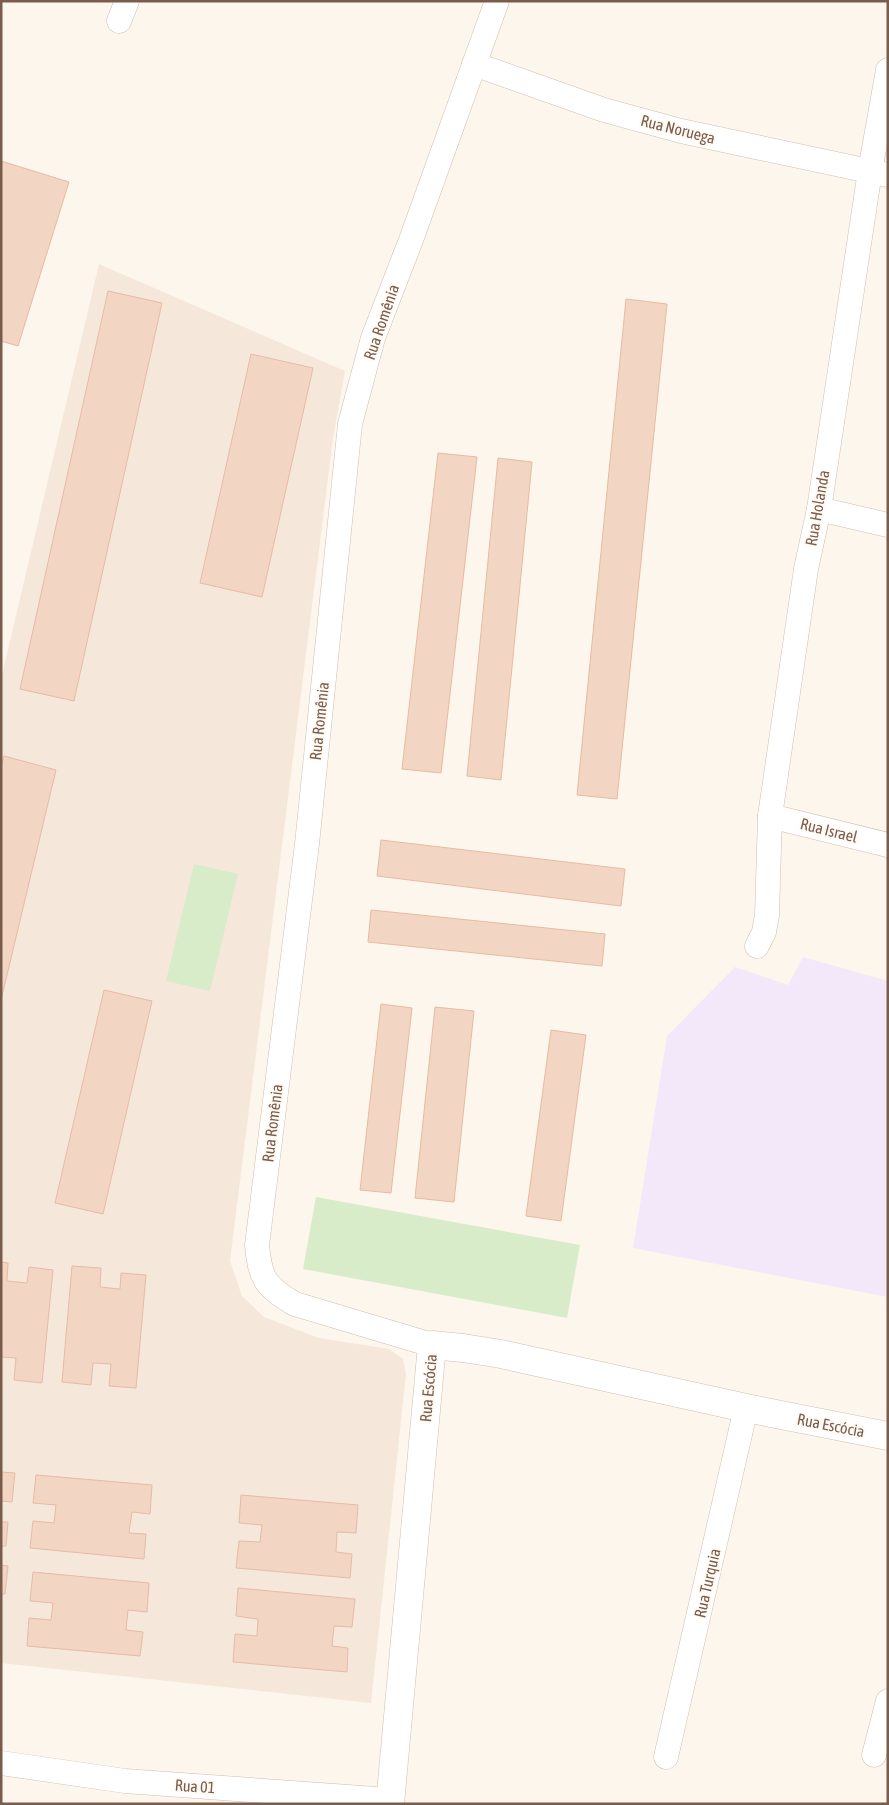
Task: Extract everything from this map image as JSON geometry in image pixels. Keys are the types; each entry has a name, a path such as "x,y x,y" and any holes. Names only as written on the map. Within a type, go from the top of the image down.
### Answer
{"street":[{"name":"Rua Romênia","path":"432,1345 295,1304 277,1294 266,1281 259,1266 257,1244 307,844 350,424 373,338 411,240 496,1"},
{"name":"Rua Noruega","path":"474,64 604,110 681,132 879,173"},
{"name":"Rua Holanda","path":"757,946 764,932 767,915 770,816 806,570 819,509 879,173 888,70"},
{"path":"819,509 888,525"},
{"name":"Rua Israel","path":"770,816 888,845"},
{"name":"Rua Escócia","path":"390,1802 432,1345 501,1354 746,1408 888,1436"},
{"name":"Rua Turquia","path":"666,1757 746,1408"},
{"path":"874,1755 888,1701"},
{"name":"Rua 01","path":"1,1764 126,1781 390,1802"}],"shaded area":[{"path":"99,264 345,371 333,438 230,1261 242,1296 264,1317 319,1338 389,1349 403,1359 406,1374 371,1703 1,1663 1,679"},
{"path":"803,957 888,981 888,1297 633,1248 667,1036 735,967 788,985"}],"green space":[{"path":"194,864 238,874 210,991 166,981"},
{"path":"316,1197 580,1245 567,1318 303,1269"}],"building":[{"path":"1,161 69,182 18,346 1,341"},
{"path":"108,291 162,303 74,701 20,689"},
{"path":"626,299 667,304 617,799 577,795"},
{"path":"251,354 313,368 262,597 200,583"},
{"path":"438,453 477,457 441,773 402,769"},
{"path":"498,458 532,462 501,780 467,776"},
{"path":"4,756 56,770 1,1000 1,768"},
{"path":"381,840 625,869 621,906 377,876"},
{"path":"371,910 605,934 602,966 368,942"},
{"path":"104,990 152,1001 103,1214 55,1203"},
{"path":"381,1004 412,1008 391,1193 360,1190"},
{"path":"435,1007 474,1011 454,1202 415,1198"},
{"path":"551,1030 586,1035 561,1221 526,1216"},
{"path":"1,1262 8,1263 7,1281 27,1283 29,1267 53,1270 42,1383 14,1380 16,1358 1,1357"},
{"path":"72,1266 101,1268 100,1287 120,1289 121,1273 146,1275 136,1388 109,1386 111,1364 93,1363 91,1385 62,1382"},
{"path":"1,1472 15,1473 12,1502 1,1501"},
{"path":"36,1475 152,1485 150,1514 132,1512 129,1533 146,1534 144,1559 30,1548 33,1521 54,1523 56,1505 33,1503"},
{"path":"241,1495 358,1505 356,1533 337,1532 336,1552 352,1554 350,1578 236,1568 239,1541 260,1542 262,1525 239,1523"},
{"path":"1,1522 8,1522 6,1546 1,1546"},
{"path":"1,1565 8,1566 5,1594 1,1594"},
{"path":"33,1572 149,1583 147,1612 128,1610 126,1630 143,1632 140,1656 27,1646 29,1618 51,1620 53,1603 30,1601"},
{"path":"238,1588 355,1599 352,1627 334,1626 332,1646 348,1648 347,1672 233,1662 235,1634 257,1636 258,1619 236,1616"}]}
